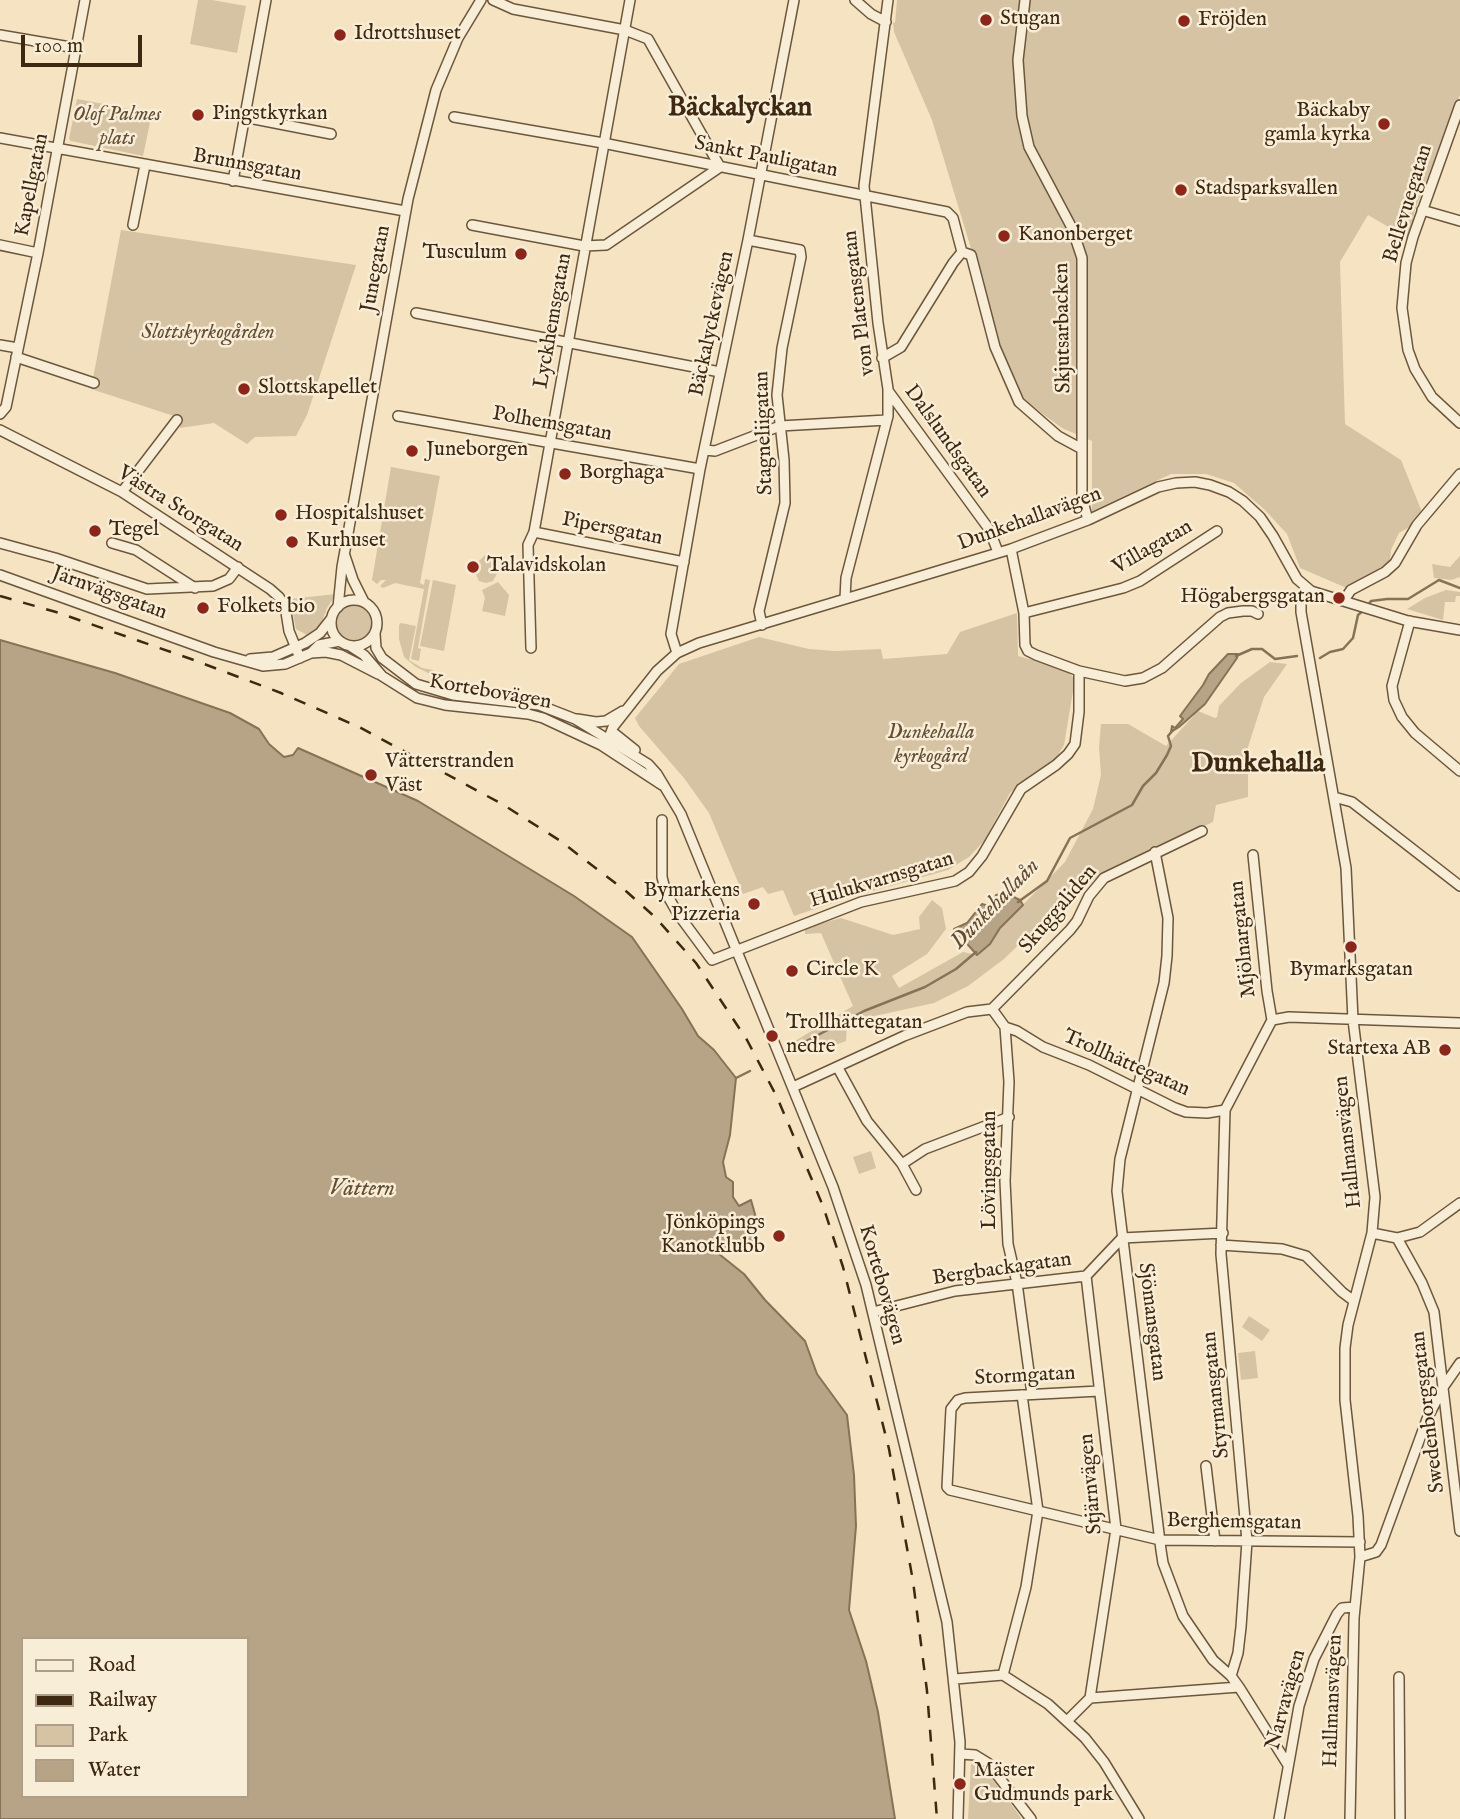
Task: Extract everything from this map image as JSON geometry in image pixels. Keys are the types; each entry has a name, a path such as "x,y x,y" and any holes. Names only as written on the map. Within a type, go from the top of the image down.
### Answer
{"street":[{"name":"Kapellgatan","path":"0,414 6,407 38,253 85,0"},
{"path":"233,181 267,0"},
{"name":"Junegatan","path":"338,607 405,211 436,90 458,38 481,0"},
{"path":"472,225 584,246 599,246 612,242 720,167 651,42 642,35 513,9 493,0"},
{"name":"Lyckhemsgatan","path":"531,648 528,548 534,533 584,246 631,0"},
{"name":"Bäckalyckevägen","path":"677,653 670,634 700,469 794,0"},
{"path":"855,0 871,14 886,22"},
{"name":"von Platensgatan","path":"845,599 846,578 887,420 888,389 882,358 864,178 888,0"},
{"name":"Skjutsarbacken","path":"1025,0 1018,63 1022,116 1029,147 1072,229 1082,258 1082,498 1088,520"},
{"path":"0,35 76,48"},
{"name":"Bellevuegatan","path":"1460,104 1422,210 1406,264 1402,308 1408,350 1422,383 1444,411 1460,423"},
{"path":"244,117 331,134"},
{"name":"Sankt Pauligatan","path":"454,117 947,212 953,218 962,252"},
{"name":"Brunnsgatan","path":"0,138 405,211"},
{"path":"133,225 145,165"},
{"path":"1422,210 1460,221"},
{"name":"Stagneliigatan","path":"748,240 800,250 801,257 782,348 777,395 785,503 759,611 762,625"},
{"path":"0,245 38,253"},
{"path":"882,358 901,347 953,262 962,252 971,255 995,347 1019,402 1059,436 1082,449"},
{"path":"416,313 720,372"},
{"path":"0,345 94,383"},
{"name":"Dalslundsgatan","path":"888,389 989,529 998,552"},
{"name":"Polhemsgatan","path":"398,416 700,469"},
{"path":"122,492 177,420"},
{"path":"705,450 715,451 780,426 887,420"},
{"name":"Västra Storgatan","path":"0,430 122,492 279,597 285,606 289,631 300,658"},
{"path":"1344,600 1351,590 1385,572 1395,563 1417,525 1460,474"},
{"name":"Dunkehallavägen","path":"608,740 610,731 657,671 677,653 699,643 1011,548 1088,520 1158,487 1195,482 1229,492 1243,501 1260,517 1288,566 1306,588"},
{"name":"Villagatan","path":"1024,613 1123,588 1140,581 1217,531"},
{"name":"Pipersgatan","path":"534,533 684,562"},
{"path":"0,543 55,558 138,587 154,589 213,586 229,579 237,567"},
{"path":"112,543 136,550 195,588"},
{"path":"1011,548 1024,613 1024,638 1028,651 1079,671 1125,681 1143,678 1162,668 1220,617 1244,611 1258,614"},
{"name":"Junegatan","path":"345,555 352,580 364,602"},
{"name":"Järnvägsgatan","path":"0,575 214,652 272,666 300,658 319,645 340,641"},
{"path":"1306,588 1410,621 1460,630"},
{"name":"Hallmansvägen","path":"1306,588 1301,598 1301,612 1346,873 1353,1020 1375,1197 1372,1233 1345,1348 1345,1401 1360,1542 1355,1607 1350,1819"},
{"path":"348,601 364,602 372,607 376,615 375,634 364,644 350,646 340,641 332,629 332,618 338,607 348,601"},
{"name":"Järnvägsgatan","path":"245,660 272,657 313,639 332,618"},
{"path":"1410,621 1392,686 1394,700 1402,717 1415,733 1460,771"},
{"name":"Kortebovägen","path":"375,634 376,648 382,658 416,684 453,695 539,705 575,719 648,764 666,788 689,833 832,1187 873,1312 947,1622 961,1754 958,1819"},
{"name":"Kortebovägen","path":"350,646 364,655 382,676 408,693 430,702 528,713 608,740 666,788"},
{"path":"311,653 341,655 382,676"},
{"name":"Hulukvarnsgatan","path":"662,820 662,877 666,893 677,914 712,960 861,902 955,881 969,872 991,842 1021,789 1056,765 1075,744 1079,712 1079,671"},
{"path":"575,719 606,721 630,707"},
{"path":"1334,797 1352,802 1460,886"},
{"name":"Skuggaliden","path":"992,1009 1070,930 1089,896 1104,878 1202,831"},
{"name":"Sjömansgatan","path":"1155,852 1165,892 1168,918 1167,956 1164,983 1118,1176 1118,1212 1163,1563 1183,1615 1213,1660 1239,1687 1288,1765"},
{"name":"Mjölnargatan","path":"1253,855 1272,1020"},
{"path":"793,1087 904,1036 967,1012 992,1009"},
{"name":"Trollhättegatan","path":"992,1009 1005,1027 1186,1112 1225,1110"},
{"path":"1225,1110 1272,1020 1289,1017 1460,1023"},
{"name":"Lövingsgatan","path":"1003,1675 1026,1587 1038,1511 1017,1283 1008,1244 1006,1214 1009,1117 1005,1027"},
{"path":"838,1068 867,1121 902,1164 916,1191"},
{"name":"Styrmansgatan","path":"1225,1110 1221,1245 1247,1541 1241,1627 1231,1676"},
{"path":"902,1164 925,1149 1009,1117"},
{"path":"1372,1233 1397,1238 1420,1232 1460,1203"},
{"path":"1122,1238 1223,1233"},
{"name":"Bergbackagatan","path":"873,1312 955,1292 1086,1276 1122,1238"},
{"name":"Swedenborgsgatan","path":"1397,1238 1422,1283 1434,1312 1460,1531"},
{"path":"1221,1245 1296,1252 1312,1261 1342,1293 1354,1301"},
{"name":"Stjärnvägen","path":"1086,1276 1116,1529 1090,1698"},
{"path":"1360,1557 1376,1552 1381,1545 1427,1419 1444,1386 1460,1363"},
{"name":"Stormgatan","path":"947,1486 951,1409 954,1404 965,1398 1100,1391"},
{"path":"1206,1466 1215,1541"},
{"name":"Berghemsgatan","path":"947,1486 950,1490 1160,1540 1360,1542"},
{"name":"Narvavägen","path":"1279,1819 1300,1706 1314,1659 1337,1614 1342,1608 1355,1607"},
{"path":"955,1679 1003,1675 1068,1720 1104,1762 1139,1819"},
{"path":"1399,1677 1401,1819"},
{"path":"1068,1720 1090,1698 1239,1687"},
{"path":"961,1754 975,1755 988,1763 1031,1819"}],"green space":[{"path":"198,0 246,6 237,53 190,44"},
{"path":"897,0 1460,0 1460,95 1415,210 1409,239 1368,215 1340,262 1345,424 1401,460 1422,512 1413,525 1399,533 1391,550 1390,561 1349,589 1300,568 1287,534 1265,510 1234,483 1206,474 1171,474 1092,511 1092,441 1062,428 1025,401 1000,344 932,120 894,32"},
{"name":"Olof Palmes plats","path":"77,99 152,113 143,156 71,141 69,139"},
{"name":"Slottskyrkogården","path":"121,230 356,265 307,415 296,436 255,437 247,444 214,423 180,428 180,418 91,389"},
{"path":"391,467 440,476 420,583 424,585 425,579 430,580 418,648 421,649 419,661 411,659 424,589 395,583 383,588 380,586 386,580 377,584 372,580"},
{"path":"485,555 493,559 499,570 493,581 486,583 479,581 474,570"},
{"path":"1460,556 1460,577 1451,580 1434,578 1432,564 1450,567"},
{"path":"433,580 456,585 444,651 420,646"},
{"path":"498,582 509,595 505,616 482,611 485,598 482,590"},
{"path":"1446,590 1460,592 1460,596 1456,596 1455,602 1445,602 1443,620 1407,609 1425,598"},
{"path":"336,594 327,608 319,630 307,635 296,629 290,599"},
{"path":"354,605 367,610 372,623 367,636 354,641 341,636 336,623 341,610"},
{"name":"Dunkehalla kyrkogård","path":"1017,613 1018,656 1065,669 1075,679 1064,745 1056,758 1010,793 984,841 969,857 948,870 794,916 783,890 768,894 763,887 743,894 709,813 635,718 679,664 759,637 809,649 881,649 883,659 947,654 960,632"},
{"path":"401,623 416,626 409,660 422,668 433,670 432,675 404,657 399,639"},
{"path":"1270,662 1287,664 1264,697 1248,747 1248,797 1216,805 1213,822 1112,868 1071,894 1004,959 968,986 934,1003 847,1022 846,1041 835,1045 823,1040 800,1049 795,1041 853,1006 821,933 805,934 805,928 841,918 893,935 920,929 919,917 932,900 942,908 946,929 927,954 892,976 899,988 963,952 977,955 1065,862 1093,809 1101,775 1101,724 1128,724 1166,746 1198,711 1217,717 1219,706 1241,683"},
{"path":"871,1151 876,1168 859,1174 853,1157"},
{"path":"1249,1316 1270,1330 1262,1341 1242,1327"},
{"path":"1255,1351 1258,1378 1241,1380 1238,1353"},
{"path":"980,1763 1022,1819 968,1819 971,1764"}],"water":[{"name":"Vättern","path":"0,640 115,673 230,713 259,729 269,744 284,757 293,755 298,748 418,801 574,896 632,937 698,1036 714,1050 736,1078 730,1135 723,1162 726,1177 733,1182 733,1197 739,1206 751,1200 758,1225 753,1249 733,1251 729,1247 720,1247 719,1254 744,1274 805,1341 817,1374 847,1415 854,1475 856,1526 849,1610 866,1661 878,1712 895,1819 0,1819"},
{"path":"1228,654 1238,654 1205,704 1171,732 1172,726 1175,728 1183,719 1180,716 1209,674"},
{"path":"1005,893 1020,900 1023,905 1000,928 990,944 977,955 954,929 967,923 982,904 992,907 996,895"}],"waterway":[{"name":"Dunkehallaån","path":"1368,605 1371,601 1408,599 1439,580 1460,588"},
{"name":"Dunkehallaån","path":"1320,658 1343,649 1353,638 1358,615 1364,610"},
{"name":"Dunkehallaån","path":"1236,656 1252,649 1262,649 1275,659 1297,656"},
{"name":"Dunkehallaån","path":"1018,902 1047,881 1070,838 1132,805 1167,755 1171,746 1168,736 1173,730"},
{"name":"Dunkehallaån","path":"795,1047 864,1011 925,987 956,969 976,952"},
{"name":"Dunkehallaån","path":"736,1078 750,1071"}],"railway":[{"path":"0,596 56,612 191,659 281,693 359,727 502,804 559,840 655,917 696,963 747,1040 777,1097 823,1206 843,1267 889,1449 913,1581 927,1691 937,1819"}],"place":[{"name":"Stugan","path":"986,20"},
{"name":"Fröjden","path":"1184,21"},
{"name":"Idrottshuset","path":"340,35"},
{"name":"Pingstkyrkan","path":"198,115"},
{"name":"Bäckaby gamla kyrka","path":"1384,124"},
{"name":"Stadsparksvallen","path":"1181,190"},
{"name":"Kanonberget","path":"1004,236"},
{"name":"Tusculum","path":"521,254"},
{"name":"Slottskapellet","path":"244,389"},
{"name":"Juneborgen","path":"412,451"},
{"name":"Borghaga","path":"565,474"},
{"name":"Hospitalshuset","path":"281,515"},
{"name":"Tegel","path":"95,531"},
{"name":"Kurhuset","path":"292,542"},
{"name":"Talavidskolan","path":"473,567"},
{"name":"Högabergsgatan","path":"1339,598"},
{"name":"Folkets bio","path":"203,608"},
{"name":"Vätterstranden Väst","path":"371,775"},
{"name":"Bymarkens Pizzeria","path":"754,904"},
{"name":"Bymarksgatan","path":"1351,947"},
{"name":"Circle K","path":"792,971"},
{"name":"Trollhättegatan nedre","path":"772,1036"},
{"name":"Startexa AB","path":"1445,1050"},
{"name":"Jönköpings Kanotklubb","path":"779,1236"},
{"name":"Mäster Gudmunds park","path":"960,1784"}],"district":[{"name":"Bäckalyckan","path":"740,109"},
{"name":"Dunkehalla","path":"1258,765"}]}
